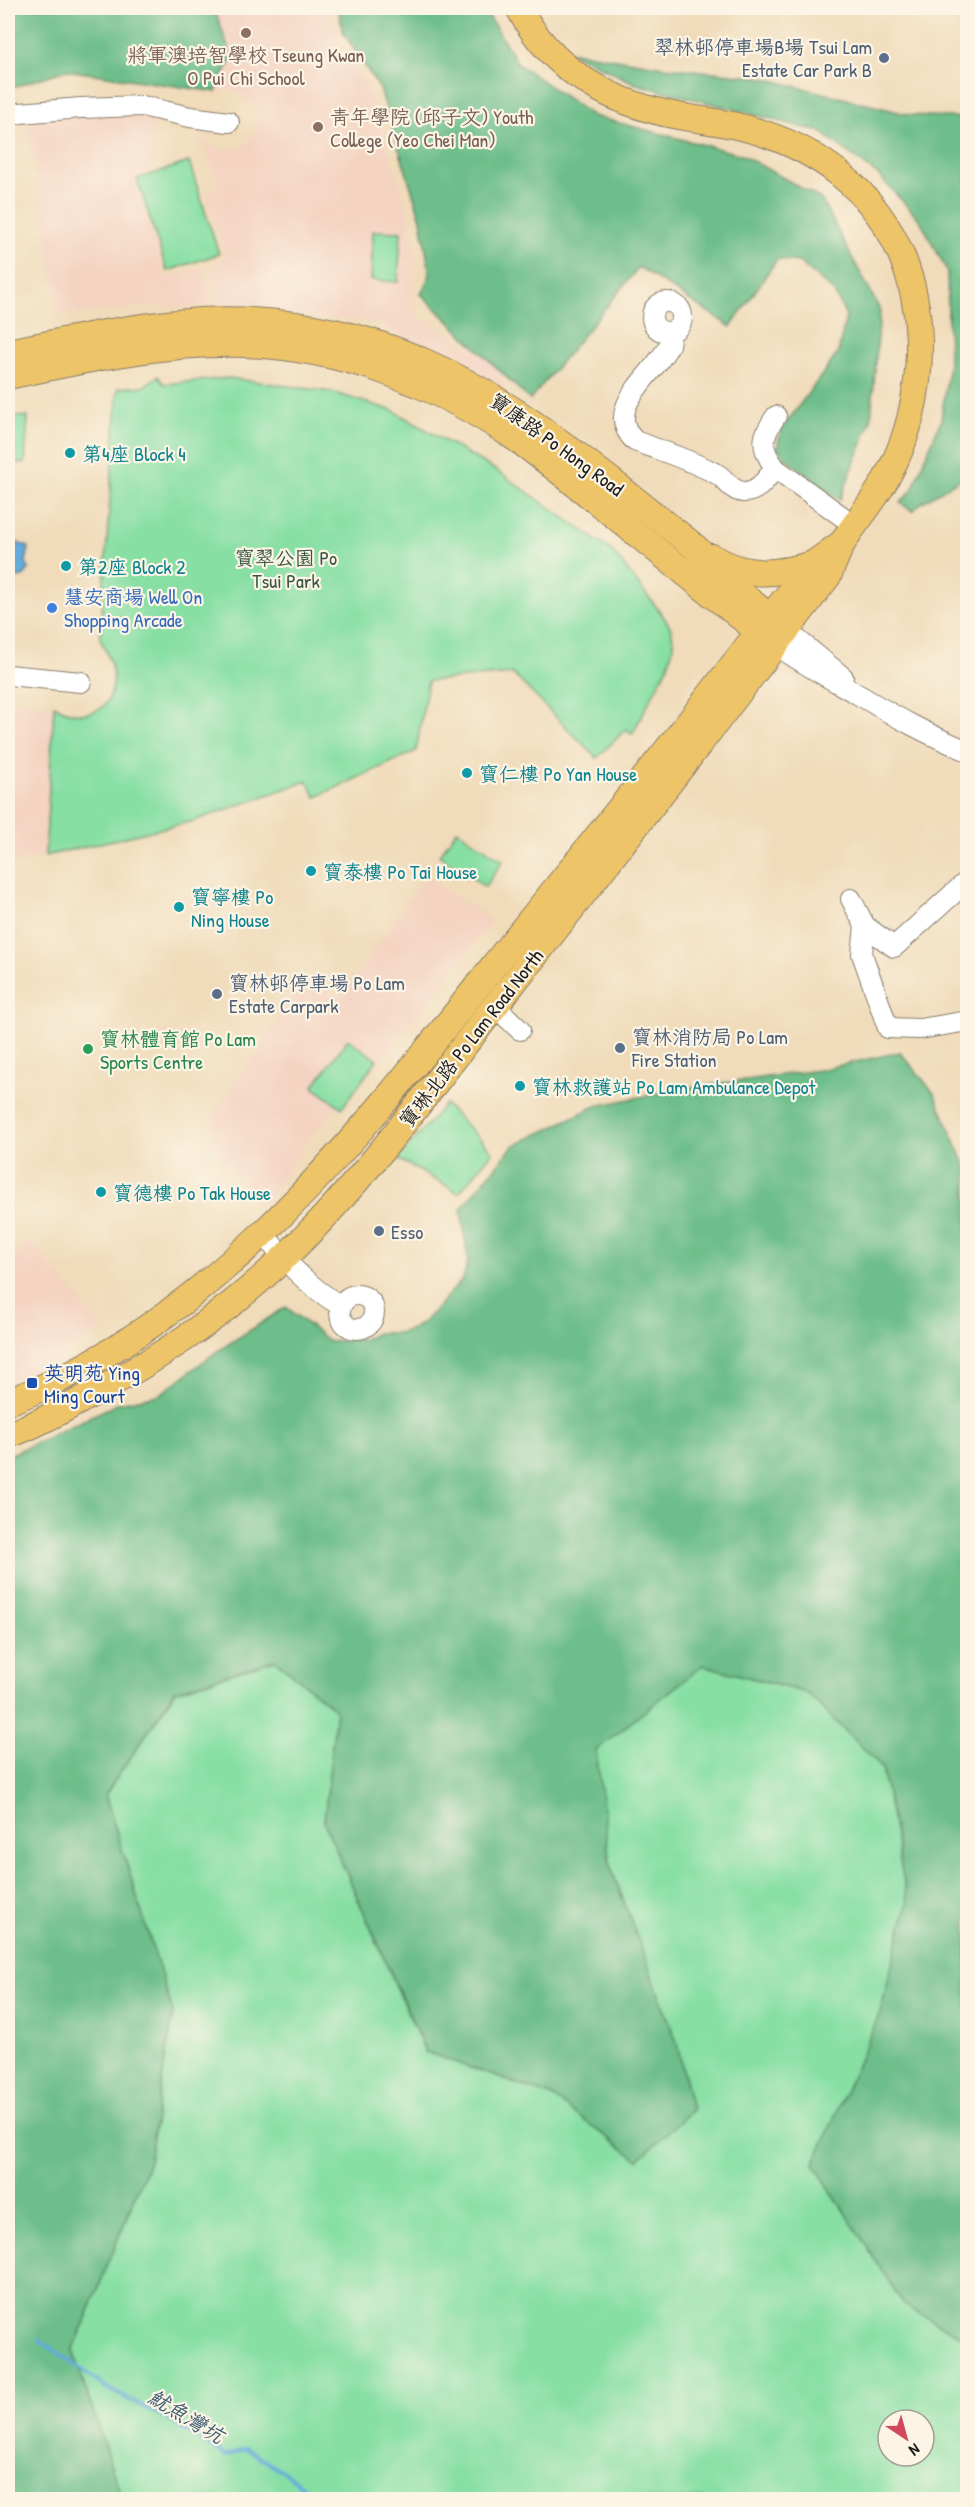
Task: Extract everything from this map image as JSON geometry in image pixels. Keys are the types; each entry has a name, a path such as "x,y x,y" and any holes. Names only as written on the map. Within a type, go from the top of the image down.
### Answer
{"main road":[{"name":"寶琳北路 Po Lam Road North","path":"8,1402 57,1382 121,1347 196,1293 263,1233 402,1082 683,729 773,631 828,576 848,534 876,495 899,450 910,420 916,390 918,331 916,302 911,278 889,230 866,198 847,178 823,160 779,138 743,127 640,107 595,88 557,58 533,31 519,8"},
{"name":"寶康路 Po Hong Road","path":"8,352 120,330 200,321 283,324 357,338 429,363 509,406 559,440 691,544 744,596 773,631"},
{"name":"寶康路 Po Hong Road","path":"8,376 144,350 208,344 264,345 304,350 392,373 436,392 511,435 773,631"},
{"name":"寶琳北路 Po Lam Road North","path":"8,1436 141,1367 214,1317 283,1258 387,1144 670,783 773,631 813,564 848,534"},
{"path":"691,544 726,565 743,571 778,573 813,564"}],"street":[{"path":"8,116 81,108 142,106 190,117 229,122"},
{"path":"671,332 669,345 626,404 623,422 629,435 634,441 702,466 720,476 732,488 742,492 753,490 775,468"},
{"path":"776,416 767,429 763,442 768,459 848,534"},
{"name":"寶康路 Po Hong Road","path":"773,631 821,657 866,699 892,716 933,737 968,751"},
{"path":"8,675 81,681"},
{"path":"851,899 865,926 894,947 965,883 968,886"},
{"path":"865,926 862,954 888,1028 920,1029 968,1021"},
{"path":"495,1006 520,1029"},
{"path":"263,1233 283,1258 315,1290 341,1306"}],"shaded area":[{"path":"214,8 326,8 347,58 367,86 403,194 416,249 413,312 493,363 509,391 379,323 217,307 211,265 226,259 204,193 219,187 199,133 212,147 228,151 237,149 245,145 254,135 258,117 253,104 244,95 229,90 216,92 232,57"},
{"path":"100,113 154,118 155,169 134,178 166,278 203,267 212,307 138,307 59,315 27,117"},
{"path":"8,702 54,705 45,856 8,863"},
{"path":"425,877 492,920 402,1036 308,1140 265,1204 218,1155 213,1139 212,1123 219,1106 305,984 318,984 342,996"},
{"path":"32,1242 103,1329 60,1357 8,1382 8,1262"}],"green space":[{"path":"8,8 214,8 232,57 216,92 66,70 8,89"},
{"path":"338,8 484,8 518,64 593,116 742,155 821,199 880,310 871,420 840,500 784,457 777,448 781,430 838,353 846,316 834,292 799,262 777,259 731,327 639,267 530,400 421,294 430,275 421,219 380,89 343,32"},
{"path":"568,51 664,67 759,77 910,115 967,118 967,475 921,503 913,511 900,503 912,490 941,420 949,363 947,271 920,220 879,176 821,132 636,84"},
{"path":"189,162 219,254 167,271 137,179"},
{"path":"373,231 401,232 398,282 371,280"},
{"name":"寶翠公園 Po Tsui Park","path":"158,376 164,384 229,378 331,392 394,411 497,471 612,551 671,628 674,644 668,666 632,734 626,729 597,758 513,674 428,681 416,751 316,797 307,781 194,821 45,856 54,705 73,713 91,712 99,709 105,703 113,684 111,666 100,638 118,388 144,386"},
{"path":"8,416 28,417 25,463 8,462"},
{"path":"457,830 503,861 485,887 439,855"},
{"path":"348,1039 377,1060 342,1108 313,1087"},
{"path":"900,1052 934,1093 967,1169 967,2339 904,2305 814,2164 880,2013 908,1902 882,1767 807,1693 703,1665 596,1750 610,1865 676,2040 692,2110 638,2160 551,2096 426,2052 324,1822 336,1710 275,1660 175,1691 105,1795 173,2012 149,2161 73,2351 122,2499 8,2499 8,1597 12,1587 8,1573 8,1456 119,1403 159,1395 216,1352 286,1307 330,1342 364,1339 378,1333 398,1333 424,1322 463,1279 468,1260 461,1209 513,1146 596,1106 680,1089 819,1070"},
{"path":"445,1104 493,1152 459,1193 398,1159"},
{"path":"275,1660 336,1710 324,1822 425,2052 551,2096 638,2159 692,2110 676,2040 610,1865 596,1750 703,1665 807,1693 882,1767 908,1902 880,2013 814,2164 904,2305 967,2339 967,2499 122,2499 73,2351 149,2161 173,2013 105,1795 176,1691"}],"water":[{"path":"15,542 29,547 26,562 29,569 23,577 16,578 8,568 8,543"}],"waterway":[{"name":"魷魚灣坑","path":"40,2340 108,2389 166,2418 225,2456 247,2449 295,2480 318,2500"}],"place":[{"name":"將軍澳培智學校 Tseung Kwan O Pui Chi School","path":"246,33"},
{"name":"翠林邨停車場B場 Tsui Lam Estate Car Park B","path":"884,58"},
{"name":"青年學院 (邱子文) Youth College (Yeo Chei Man)","path":"318,127"},
{"name":"第4座 Block 4","path":"70,453"},
{"name":"第2座 Block 2","path":"66,566"},
{"name":"慧安商場 Well On Shopping Arcade","path":"52,608"},
{"name":"寶仁樓 Po Yan House","path":"467,773"},
{"name":"寶泰樓 Po Tai House","path":"311,871"},
{"name":"寶寧樓 Po Ning House","path":"179,907"},
{"name":"寶林邨停車場 Po Lam Estate Carpark","path":"217,994"},
{"name":"寶林消防局 Po Lam Fire Station","path":"620,1048"},
{"name":"寶林體育館 Po Lam Sports Centre","path":"88,1049"},
{"name":"寶林救護站 Po Lam Ambulance Depot","path":"520,1086"},
{"name":"寶德樓 Po Tak House","path":"101,1192"},
{"name":"Esso","path":"379,1231"},
{"name":"英明苑 Ying Ming Court","path":"32,1383"}]}
